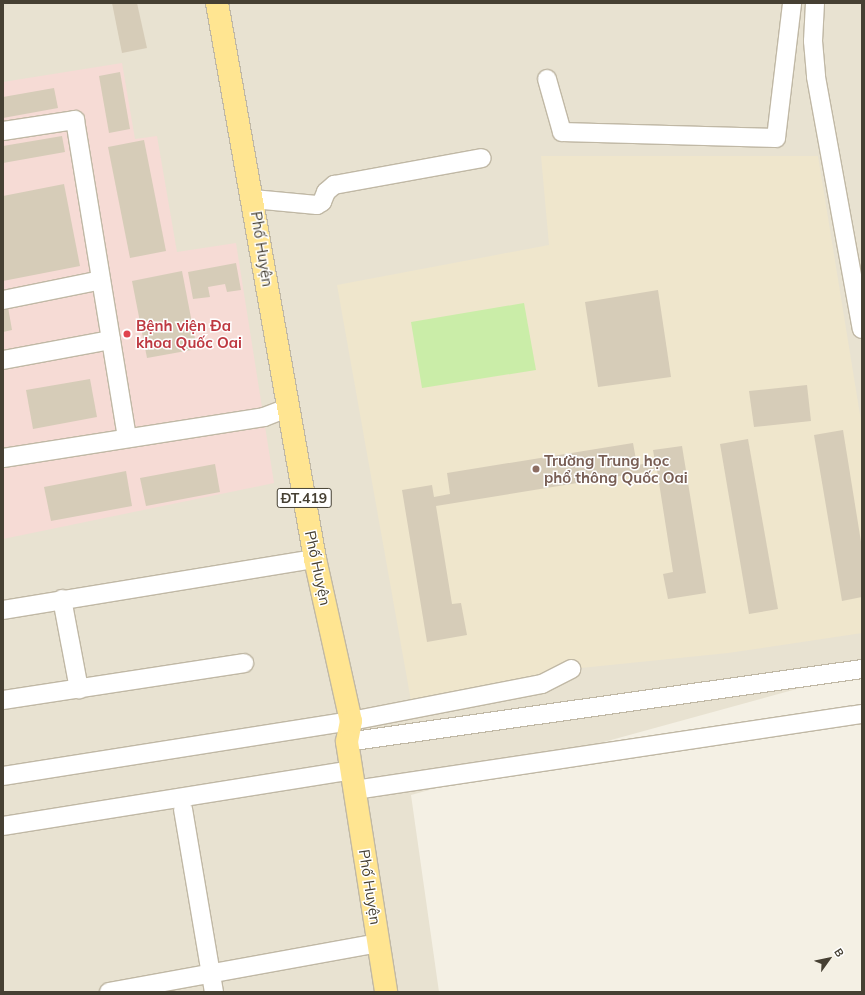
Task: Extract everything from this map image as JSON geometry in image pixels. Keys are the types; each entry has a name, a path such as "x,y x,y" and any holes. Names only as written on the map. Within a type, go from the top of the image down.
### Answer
{"main road":[{"name":"Phố Huyện","path":"218,3 288,408 349,732 353,780 386,992"}],"street":[{"path":"547,79 562,132 776,138 792,3"},
{"path":"815,3 813,41 816,77 862,329"},
{"path":"3,131 75,120 128,438"},
{"path":"253,199 317,205 322,202 326,192 334,185 482,158"},
{"path":"3,300 101,280"},
{"path":"3,360 111,340"},
{"path":"3,458 264,417 288,408"},
{"path":"3,610 62,599 316,559"},
{"path":"62,599 79,689"},
{"path":"3,700 244,663"},
{"path":"3,776 862,668"},
{"path":"349,732 542,684 571,669"},
{"path":"3,826 862,714"},
{"path":"183,809 214,992"},
{"path":"108,992 379,943"}],"shaded area":[{"path":"3,3 862,3 862,671 411,795 439,992 3,992"},
{"name":"Bệnh viện Đa khoa Quốc Oai","path":"122,63 135,139 157,136 177,252 236,243 274,483 3,539 3,82"},
{"name":"Trường Trung học phổ thông Quốc Oai","path":"541,156 818,156 862,427 862,633 728,653 571,669 411,701 337,285 549,245"}],"green space":[{"path":"524,303 536,370 422,388 411,322"}],"building":[{"path":"112,3 137,3 147,48 122,53"},
{"path":"120,72 130,129 109,133 99,76"},
{"path":"54,88 58,108 3,118 3,97"},
{"path":"62,136 65,152 3,163 3,146"},
{"path":"144,140 166,251 130,258 108,147"},
{"path":"64,184 80,266 3,281 3,196"},
{"path":"236,263 241,290 227,292 225,284 208,287 210,297 193,299 188,272"},
{"path":"182,271 197,349 147,358 132,281"},
{"path":"658,290 671,377 598,387 585,302"},
{"path":"8,307 12,330 3,332 3,308"},
{"path":"90,379 97,417 33,429 26,390"},
{"path":"807,385 811,421 754,427 749,391"},
{"path":"843,430 862,548 862,597 842,601 814,435"},
{"path":"748,439 778,609 749,614 720,444"},
{"path":"633,443 637,465 655,462 653,450 682,446 706,593 668,599 663,574 673,572 657,470 436,506 452,604 461,603 467,635 427,642 402,490 432,485 434,497 450,494 447,473"},
{"path":"215,464 220,492 146,506 140,478"},
{"path":"126,471 132,506 51,521 44,487"}],"place":[{"name":"Bệnh viện Đa khoa Quốc Oai","path":"127,334"},
{"name":"Trường Trung học phổ thông Quốc Oai","path":"536,469"}]}
